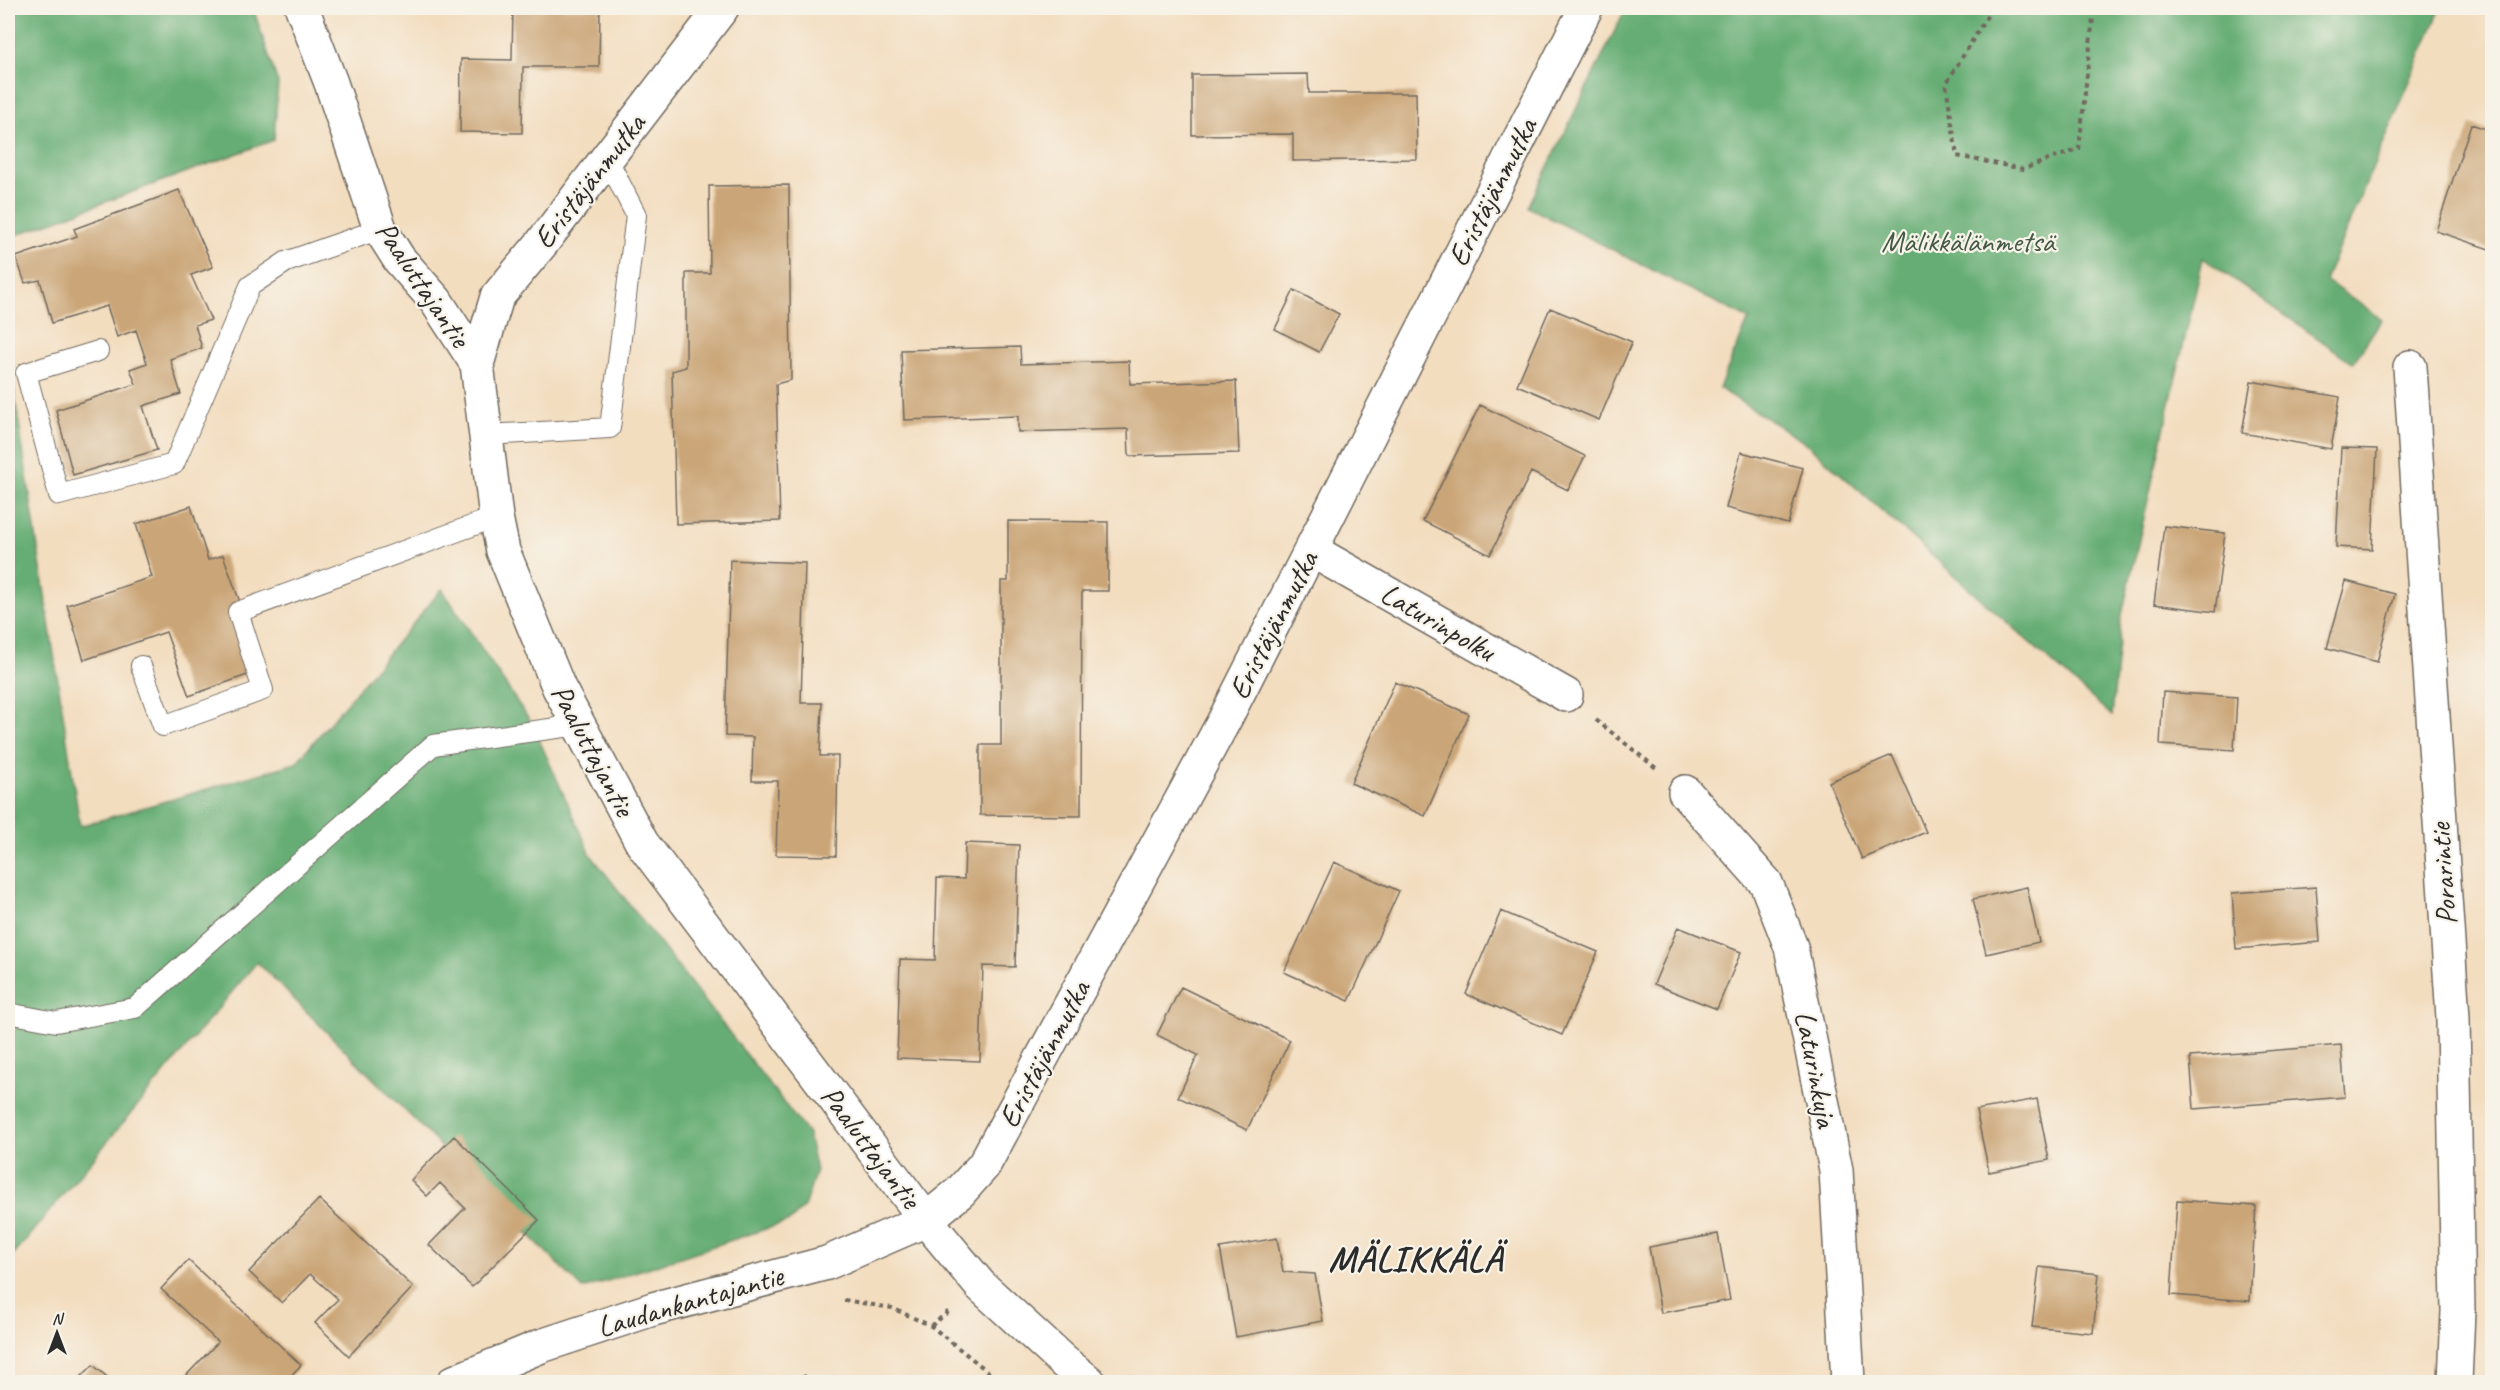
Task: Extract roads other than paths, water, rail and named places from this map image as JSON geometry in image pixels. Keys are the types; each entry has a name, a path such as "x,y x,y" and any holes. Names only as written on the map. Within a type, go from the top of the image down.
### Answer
{"street":[{"name":"Paaluttajantie","path":"302,8 331,83 380,229 399,259 436,301 477,364 496,517 503,551 559,688 642,843 926,1220 980,1285 1089,1383"},
{"name":"Eristäjänmutka","path":"477,364 497,297 542,243 722,8"},
{"name":"Eristäjänmutka","path":"926,1220 960,1192 984,1165 1225,719 1586,8"},
{"name":"Porarintie","path":"2410,367 2453,1018 2458,1311 2455,1383"},
{"name":"Laturinpolku","path":"1311,550 1566,695"},
{"name":"Laturinkuja","path":"1685,792 1766,883 1791,947 1836,1170 1848,1383"},
{"name":"Laudankantajantie","path":"454,1383 541,1346 653,1309 827,1263 926,1220"}],"lane":[{"path":"486,435 610,428 636,215 607,158"},
{"path":"98,351 26,373 58,495 174,464 250,286 286,262 380,229"},
{"path":"141,666 163,726 263,690 238,612 496,517"},
{"path":"8,1013 56,1022 135,1008 433,745 579,725"}],"district":[{"name":"MÄLIKKÄLÄ","path":"1416,1259"}],"park label":[{"name":"Mälikkälänmetsä","path":"1968,241"}]}
